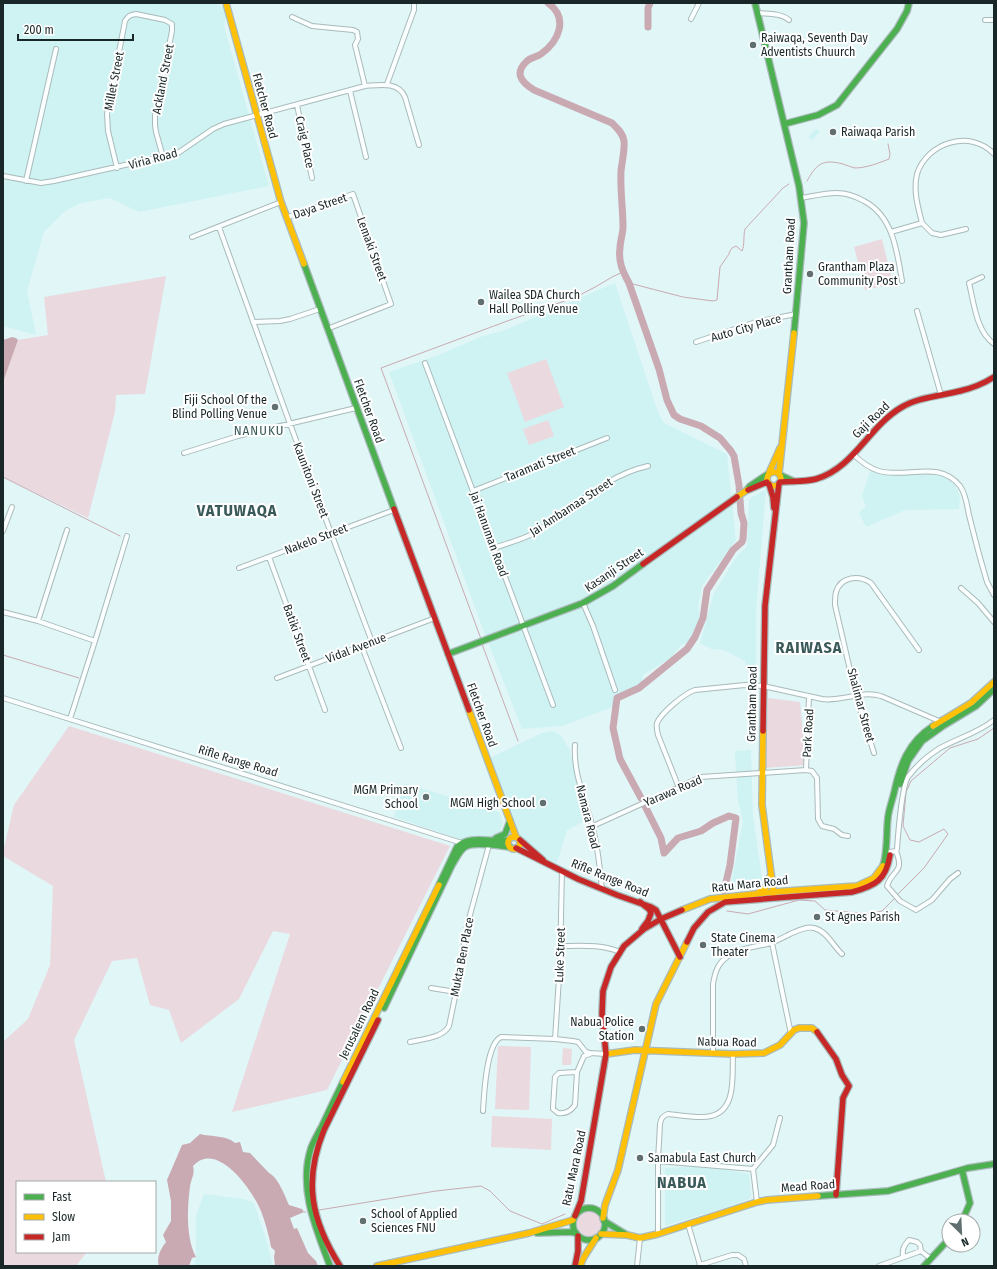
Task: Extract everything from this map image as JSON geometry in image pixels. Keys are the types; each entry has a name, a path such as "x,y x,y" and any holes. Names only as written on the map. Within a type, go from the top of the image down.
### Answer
{"main road":[{"name":"Fletcher Road","path":"226,3 281,202 288,217 356,408 510,821 513,839"},
{"name":"Grantham Road","path":"756,3 800,186 804,223 779,474"},
{"path":"784,124 814,117 837,105 897,29 907,11 909,3"},
{"name":"Gaji Road","path":"780,482 819,479 835,470 853,454 876,428 902,407 924,399 980,385 994,377"},
{"name":"Grantham Road","path":"768,473 782,443"},
{"path":"773,471 779,474 781,478 780,482 774,486 768,483 766,478 768,473 773,471"},
{"name":"Kasanji Street","path":"746,491 750,486 768,473"},
{"name":"Gaji Road","path":"779,474 793,481"},
{"name":"Grantham Road","path":"774,895 762,806 763,686 765,606 775,511 780,482"},
{"name":"Grantham Road","path":"768,483 773,497 775,511"},
{"name":"Kasanji Street","path":"448,654 583,603 613,586 746,491 768,483"},
{"name":"Ratu Mara Road","path":"604,1220 605,1205 618,1170 656,1004 694,928 703,917 714,908 725,902 857,886 874,878 884,864 888,816 895,784 902,764 912,745 931,727 971,703 994,682"},
{"name":"Ratu Mara Road","path":"574,1218 581,1201 606,1054 602,1014 603,997 611,967 620,952 644,929 661,919 710,899 755,894 774,895 852,892 873,886 880,881 889,866 893,851 892,826 896,800 902,776 912,755 929,735 976,706 994,689"},
{"path":"464,844 470,840 504,836 510,821"},
{"path":"478,840 495,842 513,839"},
{"path":"464,844 510,847 513,849 519,845 513,839"},
{"path":"510,847 508,844 513,839"},
{"name":"Rifle Range Road","path":"513,839 545,862"},
{"name":"Jerusalem Road","path":"330,1266 313,1222 309,1204 306,1182 311,1148 444,872 457,847 464,844"},
{"name":"Jerusalem Road","path":"340,1266 326,1241 314,1204 313,1165 316,1153 323,1133 452,865 464,844"},
{"name":"Rifle Range Road","path":"516,848 533,858 545,862 602,889 651,907 661,919 680,957"},
{"path":"755,894 766,887 771,874"},
{"path":"635,936 646,924 651,915 650,911 640,902"},
{"name":"Nabua Road","path":"606,1054 645,1050 758,1054 769,1051 780,1045 799,1028 812,1028 817,1032 836,1059 842,1076 849,1086 843,1098 836,1195"},
{"name":"Mead Road","path":"599,1236 627,1235 640,1238 658,1234 757,1202 888,1191 900,1189 962,1170 994,1164"},
{"path":"962,1170 970,1203 966,1213"},
{"path":"377,1266 529,1233 574,1218 582,1210 597,1210 604,1220 605,1226 584,1257 580,1266"},
{"path":"574,1218 574,1229 579,1243 575,1266"},
{"name":"Mead Road","path":"604,1220 627,1235"},
{"path":"529,1233 571,1232 587,1240 599,1236"},
{"path":"924,1266 941,1248"}],"street":[{"path":"414,3 414,10 387,84 399,88 403,92 419,145"},
{"path":"692,19 699,3"},
{"path":"758,13 780,15 789,20"},
{"name":"Millet Street","path":"117,168 108,131 107,114 125,21 127,17 136,14 150,17"},
{"name":"Ackland Street","path":"150,17 165,20 172,24 172,31 155,116 155,125 163,156"},
{"path":"292,18 312,26 353,30 356,32 358,39 355,45 365,86"},
{"path":"985,20 994,20"},
{"path":"26,181 56,49"},
{"name":"Viria Road","path":"3,176 41,183 117,168 178,153 219,126 256,114 297,105 365,86 387,84"},
{"path":"350,90 366,157"},
{"name":"Craig Place","path":"297,105 312,178"},
{"path":"966,229 941,235 932,233 922,223 916,198 917,175 922,164 929,155 937,148 948,144 960,141 970,141 981,144 994,154"},
{"name":"Daya Street","path":"288,217 352,194"},
{"name":"Lemaki Street","path":"327,328 392,304 352,194"},
{"path":"801,198 830,194 851,195 877,210 882,216 894,240 902,281"},
{"path":"192,237 281,202"},
{"path":"891,232 922,223"},
{"name":"Kaunitoni Street","path":"219,227 290,424 372,642"},
{"path":"982,277 969,283 978,320 984,334 994,344"},
{"path":"253,322 280,321 320,309"},
{"path":"916,311 941,395"},
{"name":"Auto City Place","path":"696,342 756,322 796,314"},
{"name":"Jai Hanuman Road","path":"425,363 553,705"},
{"path":"184,453 238,436 356,408"},
{"name":"Taramati Street","path":"473,491 607,438"},
{"path":"853,454 864,464 879,471 896,473 933,471 940,472 954,480 963,492 987,582 994,595"},
{"name":"Jai Ambamaa Street","path":"494,548 533,534 602,485 619,475 648,466"},
{"path":"3,532 12,507"},
{"name":"Nakelo Street","path":"239,568 394,510"},
{"path":"38,621 67,530"},
{"path":"70,719 127,536"},
{"name":"Batiki Street","path":"269,557 325,710"},
{"name":"Shalimar Street","path":"874,753 856,696 836,605 835,593 839,585 846,580 855,578 865,579 871,583 919,650"},
{"path":"961,588 978,603 994,622"},
{"path":"583,603 593,626 615,690"},
{"path":"3,612 38,621 95,641"},
{"name":"Vidal Avenue","path":"277,678 435,618"},
{"path":"362,646 401,748"},
{"path":"679,788 657,733 657,723 660,717 682,697 691,691 698,689 745,685 763,686 831,700 869,694 877,695 939,722"},
{"name":"Park Road","path":"806,770 810,696"},
{"name":"Rifle Range Road","path":"3,698 464,844"},
{"path":"928,717 931,727"},
{"path":"958,872 932,900 916,910 895,897 887,886 899,866 898,858 893,851 903,795 908,777 925,759 940,749 983,728 994,720"},
{"name":"Namara Road","path":"575,745 574,758 593,826 602,889"},
{"path":"806,770 812,771 817,778 818,819 820,824 822,826 834,829 842,835 848,836"},
{"name":"Yarawa Road","path":"593,826 701,777 806,770"},
{"name":"Mukta Ben Place","path":"410,1042 439,1035 446,1030 448,1026 456,992 467,926 489,845"},
{"name":"Luke Street","path":"555,1039 560,963 562,870"},
{"path":"713,1053 713,984 715,973 720,962 728,956 742,950 772,943 798,930 808,927 813,928 829,938 836,949 842,954"},
{"path":"772,943 791,1034"},
{"path":"560,946 591,946 609,948 620,952"},
{"path":"431,988 456,992"},
{"path":"483,1111 485,1079 488,1063 498,1038 555,1039 578,1042 586,1052 590,1054"},
{"path":"577,1072 559,1073 555,1077 553,1106 558,1113 568,1111 575,1105 577,1072 584,1056 590,1054 606,1054"},
{"path":"658,1234 658,1161 661,1119 668,1114 703,1117 711,1116 718,1114 724,1109 728,1103 731,1093 733,1054"},
{"path":"757,1202 753,1169 773,1145 780,1118"},
{"path":"658,1161 753,1169"},
{"path":"688,1224 700,1265 738,1254 744,1259 746,1266"},
{"path":"637,1266 640,1238"},
{"path":"903,1257 902,1252 905,1244 909,1240 917,1242 920,1245 920,1251"},
{"path":"920,1251 931,1259"},
{"path":"879,1266 920,1251"}],"shaded area":[{"path":"3,3 213,3 227,8 224,26 269,186 139,212 110,198 81,203 65,211 44,232 27,291 36,335 3,326"},
{"path":"816,129 820,132 812,140 808,137"},
{"path":"882,239 893,284 865,290 854,247"},
{"path":"166,276 145,394 116,395 115,412 88,518 3,477 3,381 18,340 48,335 44,297"},
{"path":"615,283 658,412 664,423 727,454 736,540 702,586 698,606 701,622 692,640 680,646 671,658 643,675 643,681 636,688 624,693 613,707 562,726 522,729 484,632 389,372 436,356 480,337 505,330"},
{"path":"12,337 18,340 3,382 3,340"},
{"path":"546,359 564,407 525,422 507,373"},
{"path":"548,420 554,436 529,445 523,429"},
{"path":"870,471 882,475 935,474 945,477 955,485 960,496 959,509 905,510 866,527 859,513 866,506 862,496"},
{"path":"766,489 756,612 756,679 749,678 745,661 724,650 711,649 700,643 714,593 737,556 747,546 749,499"},
{"path":"768,698 800,702 806,765 765,768"},
{"path":"69,726 450,846 327,1090 232,1112 290,934 273,931 239,999 181,1043 169,1010 150,1005 137,958 112,961 74,1040 106,1181 16,1181 16,1253 86,1253 76,1266 3,1266 3,1042 28,1019 50,965 53,886 3,856 14,805"},
{"name":"MGM High School","path":"553,731 561,736 569,749 579,783 583,822 567,830 557,863 543,857 525,843 513,825 490,758 542,733"},
{"path":"751,750 753,816 763,885 730,890 743,821 738,801 735,751"},
{"name":"MGM Primary School","path":"404,783 499,812 503,821 500,832 495,836 465,841 394,817"},
{"path":"498,1046 531,1047 529,1110 495,1109"},
{"path":"563,1048 572,1049 571,1065 562,1065"},
{"path":"492,1116 552,1119 551,1150 491,1147"},
{"path":"200,1134 223,1137 232,1140 235,1143 240,1142 243,1152 250,1153 275,1178 289,1205 302,1209 304,1212 290,1218 294,1229 297,1228 308,1253 316,1261 318,1266 275,1266 275,1251 271,1247 257,1202 242,1181 223,1163 213,1159 202,1159 193,1166 193,1175 189,1195 188,1223 190,1241 196,1257 192,1258 189,1266 159,1266 158,1260 160,1253 166,1242 163,1235 171,1221 171,1201 167,1180 182,1145 190,1143"},
{"path":"706,1166 749,1174 751,1196 749,1199 665,1226 665,1168"},
{"path":"204,1194 244,1199 254,1203 273,1266 194,1266 196,1257 196,1215"},
{"path":"590,1210 599,1214 603,1223 599,1232 590,1236 581,1232 577,1223 581,1214"}],"waterway":[{"path":"548,3 558,15 560,22 557,36 547,49 523,65 520,73 521,77 526,84 534,90 612,123 620,131 624,141 621,171 623,232 620,243 620,258 622,267 659,369 667,400 674,415 680,419 701,426 720,438 734,456 739,485 741,513 744,523 742,542 733,550 707,590 703,618 695,637 687,649 639,688 617,698 613,728 620,759 641,798"},
{"path":"648,27 648,8 650,3"},
{"path":"807,181 814,170 825,162 859,168 889,159 890,154 888,144"},
{"path":"629,283 683,297 713,301 717,300 720,267 732,248 736,246 742,251 745,229 783,188 789,184"},
{"path":"481,639 381,368 576,297 623,272"},
{"path":"3,477 120,536"},
{"path":"482,644 518,741"},
{"path":"3,655 79,678"},
{"path":"897,895 924,868 948,834 944,829 919,842 910,840 903,826 906,792 911,781 950,748 978,739 994,728"},
{"path":"645,806 661,838 664,853 678,838 701,831 713,823 729,816 736,818 730,865 724,891"},
{"path":"727,911 748,914 799,900 815,901 825,910 870,914 882,911 895,898"},
{"path":"319,1210 436,1191 481,1186 490,1191 510,1211 542,1224 565,1214"}],"traffic: fast":[{"path":"755,3 799,186 804,223 794,333"},
{"path":"784,124 818,115 837,105 897,29 907,11 909,3"},
{"path":"304,264 394,509"},
{"path":"747,490 750,486 768,474"},
{"path":"780,475 793,481"},
{"path":"448,654 583,603 613,586 643,564"},
{"path":"900,784 908,761 922,741 976,706 994,689"},
{"path":"883,866 886,854 888,814 902,764 906,755 917,739 933,726"},
{"path":"496,838 505,834 510,821"},
{"path":"439,885 457,847 462,843 474,840 508,840"},
{"path":"384,1008 452,865 461,851 465,847 474,844 510,847"},
{"path":"330,1266 319,1238 310,1208 307,1178 308,1163 313,1142 343,1082"},
{"path":"818,1196 888,1191 968,1168 994,1164"},
{"path":"962,1170 970,1203 966,1213"},
{"path":"586,1208 592,1208 602,1215 605,1224 604,1230 598,1237 592,1240 586,1240 576,1233 573,1227 573,1221 580,1211 586,1208"},
{"path":"604,1221 627,1235"},
{"path":"537,1233 576,1233"},
{"path":"924,1266 941,1248"}],"traffic: slow":[{"path":"226,3 281,202 304,264"},
{"path":"779,473 794,333"},
{"path":"769,473 780,448"},
{"path":"771,472 777,472 781,476 781,479 781,482 777,486 771,486 767,482 767,476 771,472"},
{"path":"737,497 747,490"},
{"path":"933,726 971,703 994,682"},
{"path":"469,710 516,837"},
{"path":"763,731 762,805 774,896"},
{"path":"512,837 516,837 520,843 516,849 512,849 508,845 508,841 512,837"},
{"path":"682,910 710,899 773,892 857,886 874,878 883,866"},
{"path":"759,892 766,887 771,874"},
{"path":"343,1082 439,885"},
{"path":"603,1218 605,1205 618,1170 656,1004 687,942"},
{"path":"606,1054 635,1050 733,1054 764,1053 780,1045 794,1030 799,1028 812,1028 817,1032"},
{"path":"601,1234 627,1235 640,1238 658,1234 757,1202 818,1196"},
{"path":"377,1266 529,1233 573,1220"},
{"path":"580,1266 596,1238"}],"traffic: jam":[{"path":"780,482 812,480 829,474 841,466 890,415 902,407 923,399 969,389 994,377"},
{"path":"748,490 767,482"},
{"path":"763,731 765,606 779,483"},
{"path":"769,484 773,497 774,508"},
{"path":"643,564 737,497"},
{"path":"394,509 469,710"},
{"path":"520,840 543,860"},
{"path":"516,848 578,879 656,910 680,957"},
{"path":"687,942 694,928 708,912 725,902 852,892 860,890 878,881 886,870 890,855"},
{"path":"640,902 649,909 651,913 648,921 642,929"},
{"path":"575,1216 581,1201 606,1054 602,1014 603,991 611,967 624,946 644,929 661,919 682,910"},
{"path":"340,1266 322,1233 317,1216 313,1200 312,1183 314,1166 317,1149 324,1130 378,1020"},
{"path":"817,1032 836,1059 842,1075 849,1086 843,1098 836,1195"},
{"path":"575,1266 578,1251 578,1236"}],"place":[{"name":"Raiwaqa, Seventh Day Adventists Chuurch","path":"753,45"},
{"name":"Raiwaqa Parish","path":"833,132"},
{"name":"Grantham Plaza Community Post","path":"810,274"},
{"name":"Wailea SDA Church Hall Polling Venue","path":"481,302"},
{"name":"Fiji School Of the Blind Polling Venue","path":"275,407"},
{"name":"MGM Primary School","path":"426,797"},
{"name":"MGM High School","path":"543,803"},
{"name":"St Agnes Parish","path":"817,917"},
{"name":"State Cinema Theater","path":"703,945"},
{"name":"Nabua Police Station","path":"642,1029"},
{"name":"Samabula East Church","path":"640,1158"},
{"name":"School of Applied Sciences FNU","path":"363,1221"}],"district":[{"name":"NANUKU","path":"259,430"},
{"name":"VATUWAQA","path":"237,510"},
{"name":"RAIWASA","path":"809,647"},
{"name":"NABUA","path":"682,1182"}]}
